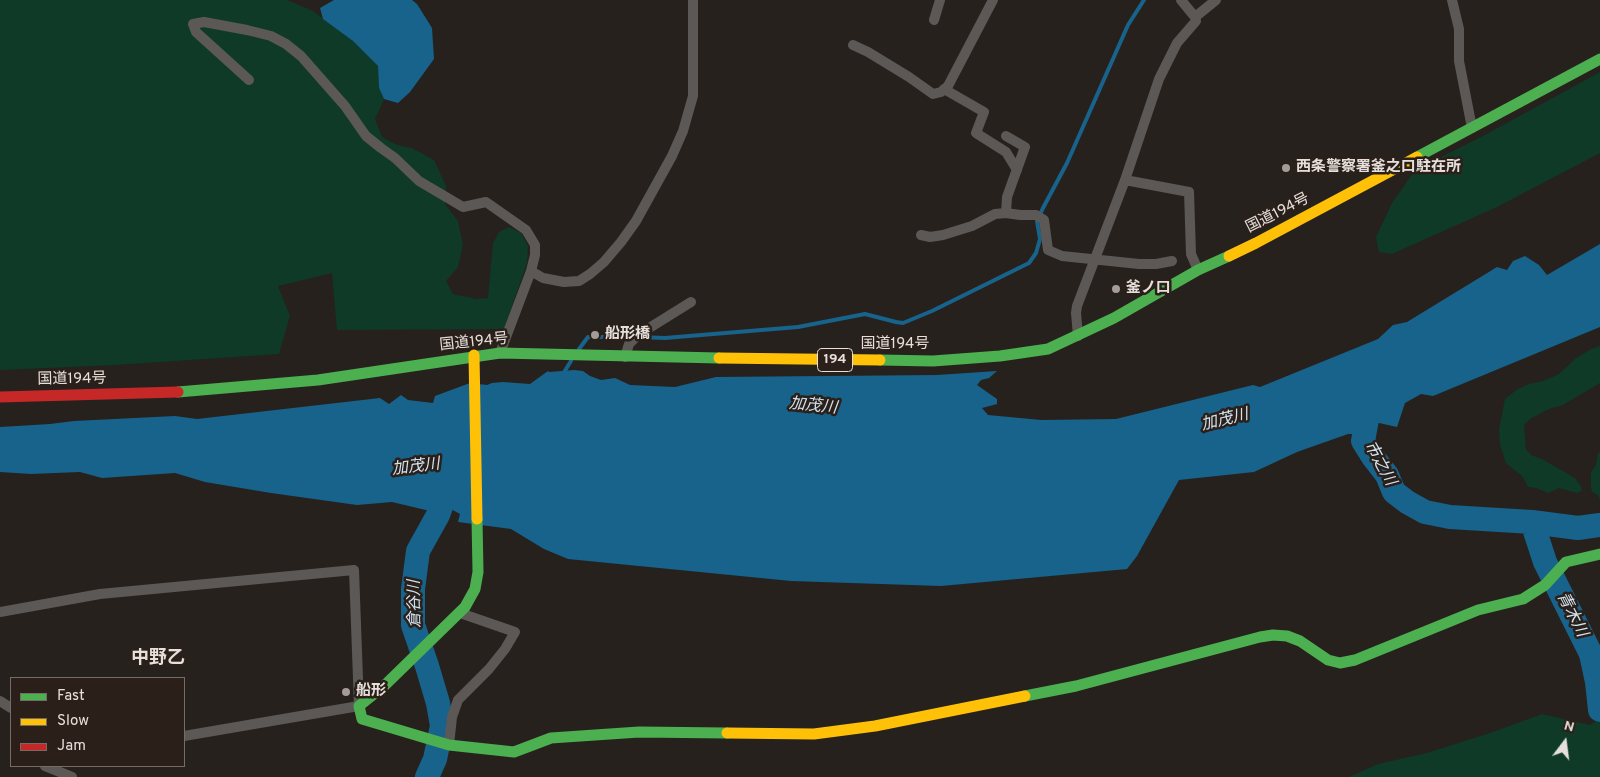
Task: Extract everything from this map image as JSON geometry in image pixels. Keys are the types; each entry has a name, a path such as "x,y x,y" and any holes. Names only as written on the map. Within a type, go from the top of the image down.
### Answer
{"main road":[{"name":"国道194号","path":"0,397 166,393 318,380 500,352 625,357 933,361 1000,356 1048,349 1114,318 1198,270 1256,243 1600,59"},
{"path":"474,355 478,562 475,589 470,600 460,613 384,686 359,706 362,719 449,745 514,752 551,738 640,732 814,734 875,726 1076,686 1260,637 1287,636 1300,641 1328,660 1340,663 1355,660 1478,610 1523,599 1545,585 1566,562 1600,554"}],"street":[{"path":"531,271 543,278 564,282 579,281 604,262 636,221 672,156 683,131 693,96 693,0"},
{"path":"934,20 940,0"},
{"path":"853,45 909,76 933,94 941,92 948,86 993,0"},
{"path":"1078,336 1077,306 1125,180 1159,79 1177,42 1196,21 1195,17 1181,0"},
{"path":"1195,17 1216,0"},
{"path":"1452,0 1459,29 1459,61 1472,128"},
{"path":"249,80 196,32 193,24 204,22 247,30 271,36 286,44 301,56 346,106 366,136 395,158 419,181 463,207 486,202 526,230 535,245 535,255 531,271 500,352"},
{"path":"944,89 984,112 976,133 1006,152 1017,170"},
{"path":"1006,136 1025,147 1007,196 1006,213"},
{"path":"1125,180 1189,192 1191,254 1198,270"},
{"path":"920,235 930,238 943,235 972,226 995,214 1036,215 1044,220 1048,250 1062,256 1139,264 1156,264 1172,261"},
{"path":"625,357 629,344 638,335 691,302"},
{"path":"0,612 100,594 354,570 359,706 185,736"},
{"path":"449,745 452,717 458,700 489,669 505,649 515,632 460,613"},
{"path":"47,767 72,777"}],"green space":[{"path":"0,0 287,0 313,11 353,41 378,66 379,88 384,99 375,119 382,137 397,145 412,148 434,160 446,186 445,204 458,221 463,245 458,267 446,281 453,294 476,299 488,298 493,243 499,232 509,227 521,233 528,246 527,263 504,329 337,330 332,273 278,286 290,316 279,354 115,365 0,370"},
{"path":"1600,72 1600,153 1497,207 1392,254 1379,252 1376,237 1392,203 1415,170 1483,136"},
{"path":"1600,346 1600,383 1563,405 1549,409 1530,419 1524,425 1526,449 1531,455 1542,459 1575,478 1582,491 1577,493 1559,488 1548,493 1528,487 1523,477 1506,463 1500,445 1499,429 1505,399 1516,390 1559,374 1576,358"},
{"path":"1600,452 1600,500 1598,495 1592,492 1591,472 1596,465 1598,453"},
{"path":"1542,714 1590,725 1600,718 1600,777 1349,777 1378,764 1427,753"}],"water":[{"path":"334,0 412,0 417,4 432,28 434,59 410,92 398,103 384,99 379,88 378,66 353,41 323,19 320,8"},
{"name":"加茂川","path":"1600,244 1600,327 1433,396 1421,394 1405,403 1397,427 1379,423 1358,434 1348,434 1297,452 1254,472 1179,480 1137,556 1127,569 941,586 791,581 568,559 544,549 511,529 458,522 460,514 438,502 430,511 392,502 357,505 205,482 175,473 102,478 80,472 31,474 0,472 0,427 175,416 197,419 380,398 389,404 401,395 408,400 433,403 435,396 470,383 487,385 503,382 530,384 548,371 583,371 601,380 615,378 630,385 675,387 716,377 937,375 997,371 989,378 981,380 977,385 997,399 997,404 982,408 988,415 1041,420 1116,419 1253,385 1260,387 1378,339 1393,325 1407,322 1497,267 1507,270 1513,261 1525,256 1539,265 1547,275"}],"waterway":[{"path":"640,337 665,338 798,327 865,314 903,323 932,311 1029,263 1036,253 1040,239 1037,221 1067,163 1128,25 1144,0"},
{"path":"579,349 588,337 633,337"},
{"path":"563,374 571,361"},
{"name":"市之川","path":"1374,400 1368,414 1363,441 1387,475 1394,492 1425,512 1450,517 1532,522 1578,528 1600,525"},
{"name":"倉谷川","path":"427,777 435,759 442,726 438,703 413,625 413,589 418,551 438,515 453,474"},
{"name":"青木川","path":"1532,522 1545,562 1591,654 1600,710"}],"traffic: fast":[{"path":"1417,157 1600,59"},
{"path":"880,360 933,361 1000,356 1048,349 1114,318 1198,270 1229,256"},
{"path":"178,392 318,380 500,353 719,358"},
{"path":"477,519 478,572 475,589 465,607 384,686 359,706 362,719 449,745 514,752 551,738 639,732 727,733"},
{"path":"1025,696 1076,686 1273,635 1287,636 1300,641 1328,660 1340,663 1355,660 1478,610 1523,599 1545,585 1566,562 1600,554"}],"traffic: slow":[{"path":"1229,256 1417,157"},
{"path":"474,355 477,519"},
{"path":"719,358 880,360"},
{"path":"727,733 814,734 875,726 1025,696"}],"traffic: jam":[{"path":"0,397 178,392"}],"place":[{"name":"西条警察署釜之口駐在所","path":"1286,168"},
{"name":"釜ノ口","path":"1116,289"},
{"name":"船形橋","path":"595,335"},
{"name":"船形","path":"346,692"}],"district":[{"name":"中野乙","path":"158,659"}]}
